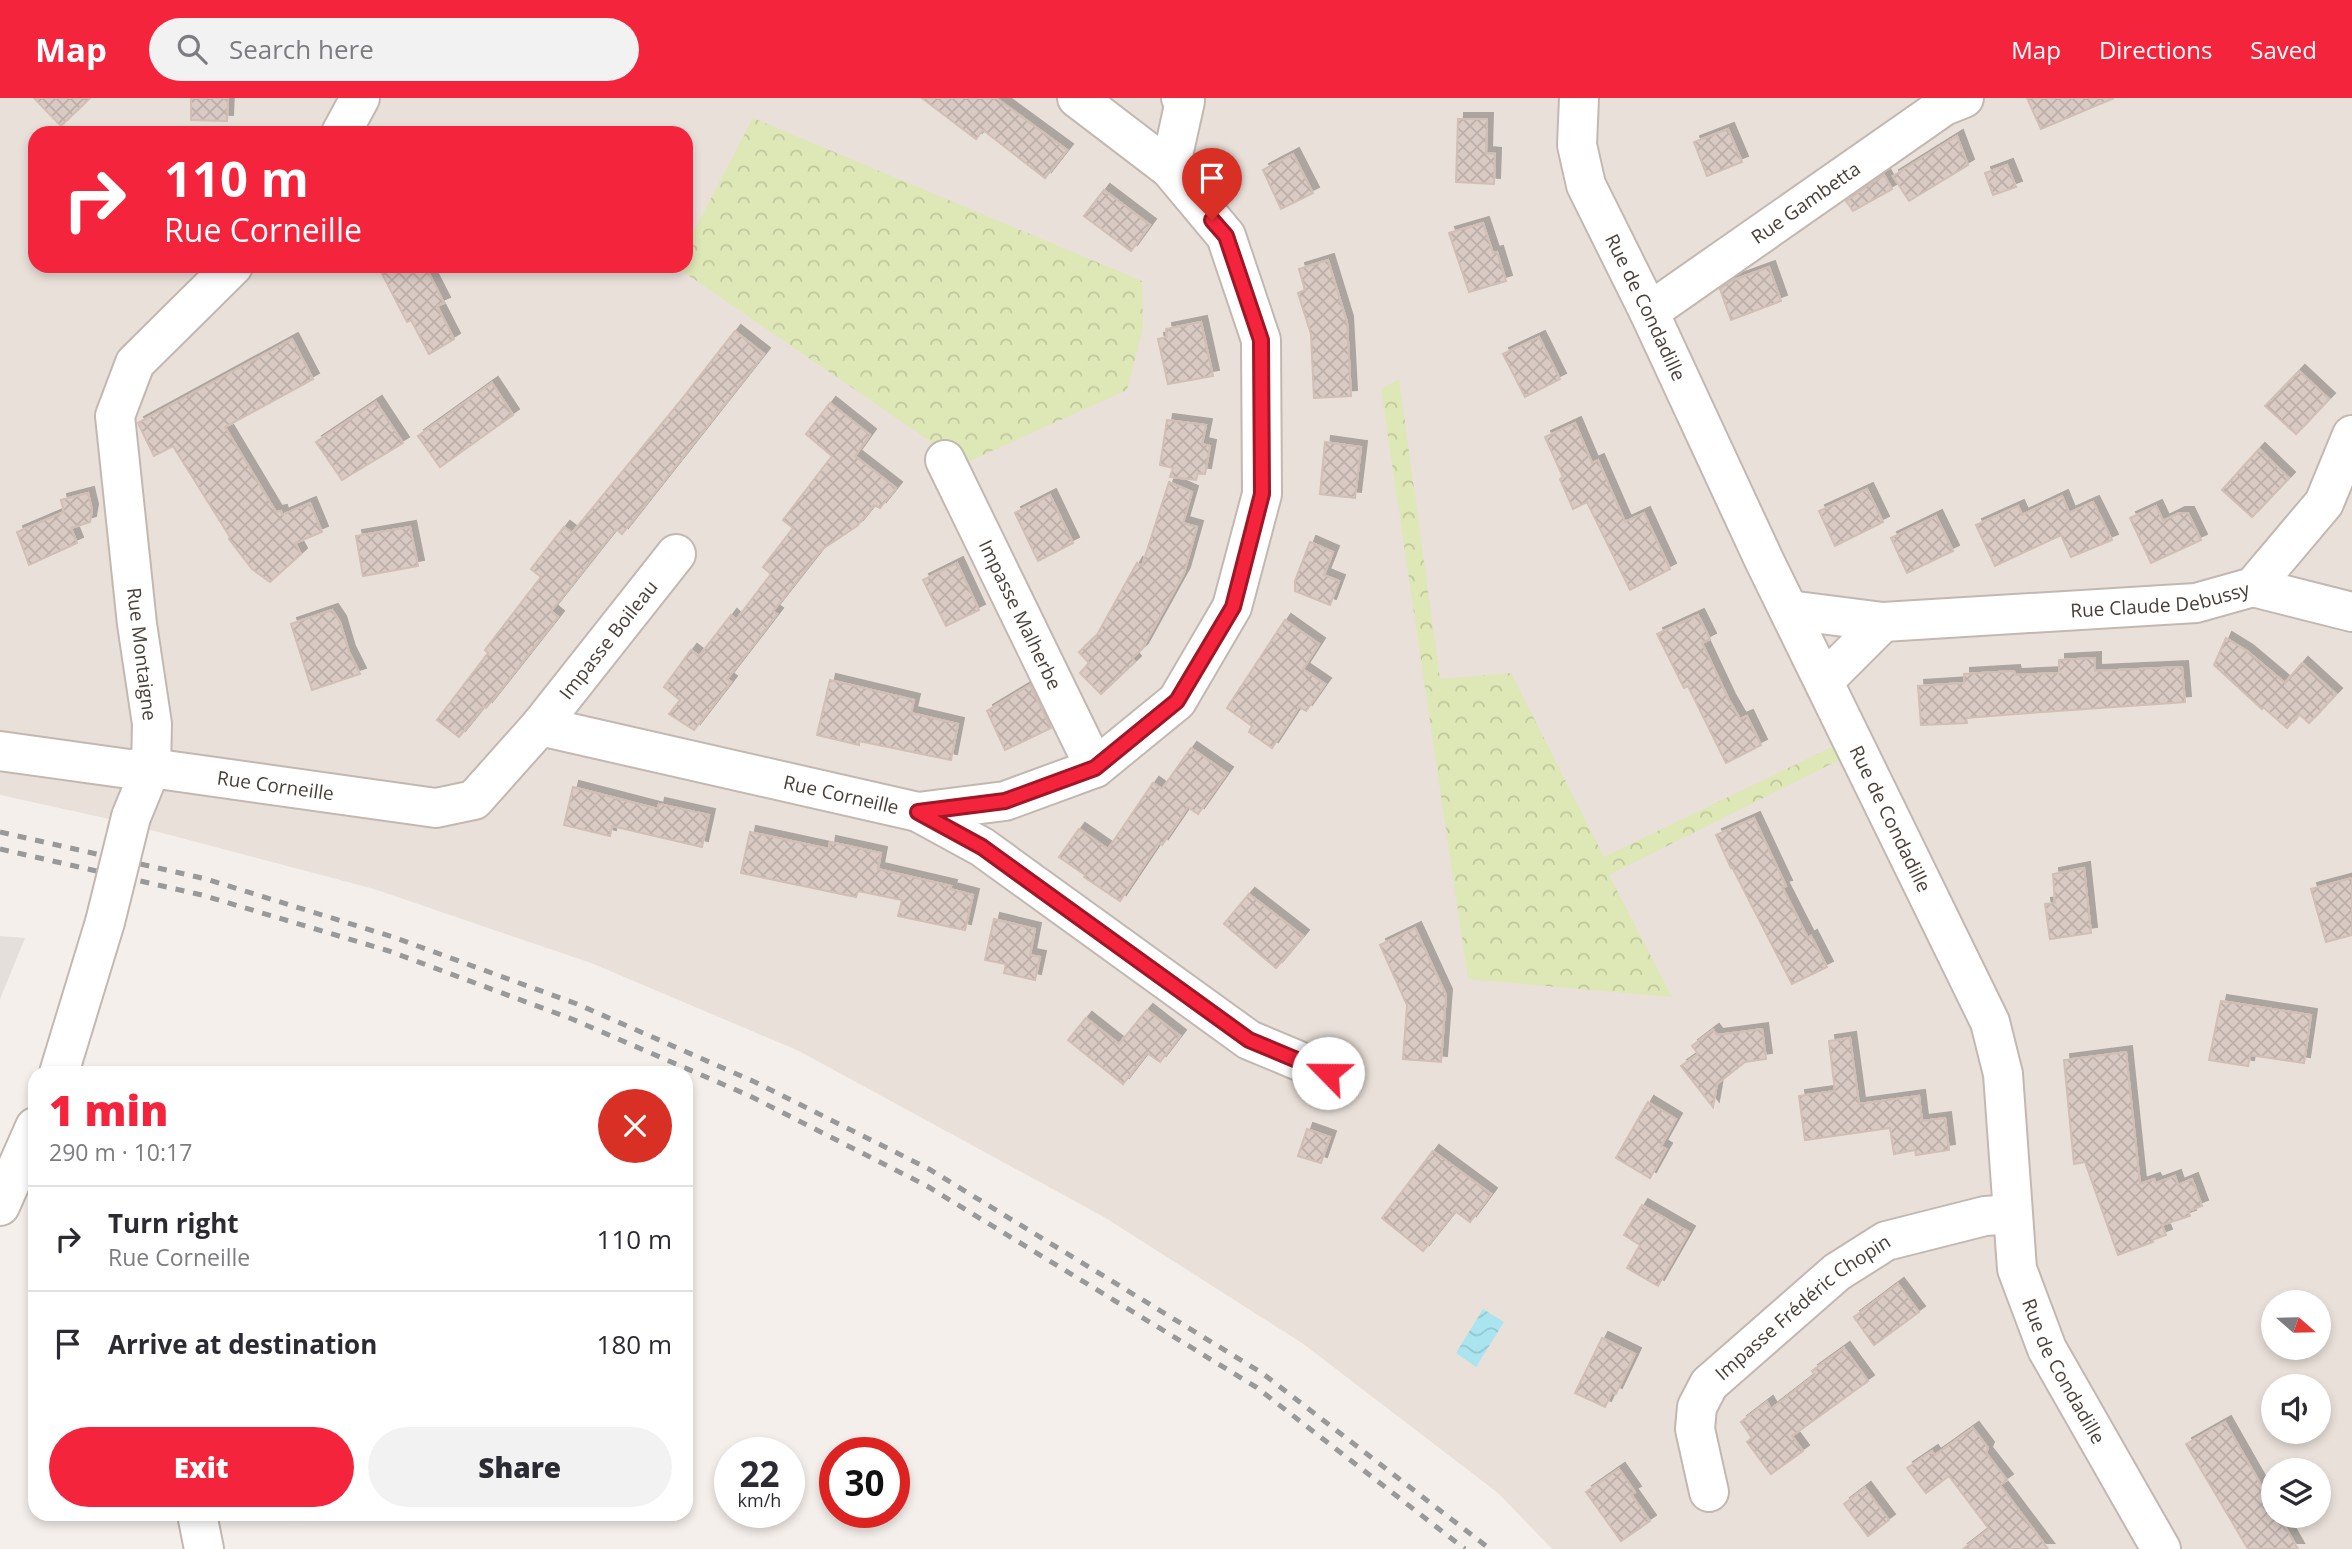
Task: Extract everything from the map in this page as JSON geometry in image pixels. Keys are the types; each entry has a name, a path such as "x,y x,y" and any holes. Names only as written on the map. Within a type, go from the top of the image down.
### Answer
{"street":[{"path":"345,126 360,98"},
{"name":"Rue Corneille","path":"0,751 129,769 150,768 436,808 474,800 540,726 918,812 1005,801 1095,768 1177,701 1233,607 1262,494 1261,340 1226,236 1170,169 1077,98"},
{"path":"1170,169 1185,101 1181,98"},
{"name":"Rue de Condadille","path":"1579,98 1577,145 1586,185 1990,1022 2003,1074 2017,1269 2047,1349 2161,1549"},
{"name":"Rue Gambetta","path":"1649,312 1944,106 1964,98"},
{"name":"Rue Montaigne","path":"62,1066 105,922 131,817 150,768 152,724 137,624 115,416 135,363 226,273"},
{"name":"Rue Claude Debussy","path":"1789,610 1883,622 2196,603 2253,587 2338,511 2352,435"},
{"name":"Impasse Malherbe","path":"945,460 1095,768"},
{"name":"Impasse Boileau","path":"540,726 676,554"},
{"path":"2253,587 2352,612"},
{"path":"1824,681 1883,622"},
{"path":"918,812 982,847 1249,1040 1328,1073"},
{"path":"0,1206 28,1142"},
{"name":"Impasse Frédéric Chopin","path":"1709,1492 1696,1429 1697,1407 1709,1384 1837,1272 1886,1241 1984,1216 2012,1214"},
{"path":"198,1521 204,1549"}],"shaded area":[{"path":"0,98 2352,98 2352,1549 1552,1549 1498,1493 1302,1343 1104,1217 799,1051 591,963 374,889 109,819 0,795"},
{"path":"0,936 25,938 0,999"}],"green space":[{"path":"753,118 1142,281 1143,328 1127,390 963,464 685,273 693,273 693,233"},
{"path":"1399,379 1440,679 1511,673 1604,857 1836,745 1839,760 1609,875 1672,997 1468,979 1381,389"}],"water":[{"path":"1483,1309 1504,1322 1476,1367 1456,1353"}],"building":[{"path":"34,98 90,98 61,126"},
{"path":"191,98 228,98 227,121 191,120"},
{"path":"922,98 996,98 1067,150 1045,178 983,130 976,139"},
{"path":"2027,98 2114,98 2041,129"},
{"path":"1458,119 1487,119 1486,153 1495,154 1494,184 1456,182"},
{"path":"1728,129 1742,162 1707,176 1694,142"},
{"path":"1957,136 1968,165 1909,201 1893,176"},
{"path":"1293,154 1313,193 1281,209 1263,170"},
{"path":"2007,165 2016,187 1993,195 1985,173"},
{"path":"1884,175 1892,189 1853,211 1846,201"},
{"path":"1104,190 1150,225 1131,251 1084,216"},
{"path":"1483,223 1493,253 1497,252 1506,281 1469,292 1449,233"},
{"path":"1328,260 1347,322 1351,396 1314,398 1311,334 1298,293 1305,290 1299,269"},
{"path":"1769,267 1781,301 1731,320 1720,289 1731,281"},
{"path":"382,273 429,273 444,303 437,306 454,339 429,354 411,320 407,322"},
{"path":"1201,322 1213,376 1168,384 1158,339 1167,337 1166,329"},
{"path":"735,331 764,354 622,534 616,529 551,611 558,617 486,708 484,706 459,737 437,720 488,653 485,650 541,577 531,569 564,527 572,533"},
{"path":"1539,337 1560,379 1525,397 1503,354"},
{"path":"292,339 313,379 225,427 276,512 281,511 282,515 310,503 322,532 295,543 301,554 270,582 252,569 229,539 173,446 154,456 138,423"},
{"path":"2299,371 2329,399 2296,434 2265,406"},
{"path":"492,383 513,415 440,467 418,436"},
{"path":"376,402 403,443 342,480 316,442"},
{"path":"830,403 870,435 855,456 896,488 880,508 874,505 857,526 821,550 773,611 777,614 727,679 731,682 694,730 669,714 680,700 664,687 691,650 699,656 731,615 736,620 771,574 763,567 793,528 783,520 832,456 806,434"},
{"path":"1167,420 1206,425 1202,444 1210,446 1205,474 1198,473 1196,480 1170,477 1173,468 1160,465"},
{"path":"1575,423 1592,463 1598,460 1625,522 1644,513 1670,569 1630,590 1587,502 1573,509 1560,479 1563,477 1545,437"},
{"path":"1325,442 1361,447 1355,498 1320,494"},
{"path":"2259,449 2289,478 2252,517 2222,490"},
{"path":"1169,482 1192,492 1183,523 1197,527 1184,573 1142,649 1132,658 1135,662 1101,694 1080,673 1089,663 1079,652 1097,635 1137,563 1142,566"},
{"path":"1867,489 1883,522 1835,546 1819,511"},
{"path":"88,493 92,510 90,522 71,528 77,543 29,565 17,532 64,512 61,500"},
{"path":"1050,495 1073,543 1038,561 1015,513"},
{"path":"2062,496 2069,513 2093,502 2112,540 2071,557 2061,535 1995,566 1976,525 2018,506 2022,515"},
{"path":"2156,506 2163,521 2179,513 2188,513 2201,540 2151,563 2130,518"},
{"path":"1936,516 1953,551 1907,573 1891,538"},
{"path":"410,527 418,566 363,576 356,536"},
{"path":"1310,542 1333,552 1324,575 1339,581 1330,605 1295,591 1295,581"},
{"path":"957,563 979,610 946,626 923,580"},
{"path":"332,610 340,622 349,652 360,674 312,690 291,624"},
{"path":"1698,615 1710,639 1702,643 1729,700 1740,719 1747,716 1761,745 1726,763 1688,686 1684,688 1657,634"},
{"path":"1285,620 1319,644 1303,669 1325,684 1306,711 1299,707 1272,748 1249,732 1252,726 1227,708"},
{"path":"2226,638 2247,651 2285,683 2302,663 2336,694 2309,723 2299,714 2287,728 2214,665"},
{"path":"2095,658 2095,671 2182,667 2185,702 1966,718 1967,723 1921,725 1918,686 1964,683 1964,674 2014,671 2015,675 2059,673 2059,660"},
{"path":"830,680 914,700 911,713 958,724 951,760 859,741 859,745 817,735"},
{"path":"1030,685 1051,728 1005,750 987,711"},
{"path":"1191,748 1227,773 1198,814 1188,807 1162,845 1159,843 1120,901 1059,857 1079,829 1108,849 1153,783 1162,789"},
{"path":"573,787 658,809 659,804 709,815 702,847 612,826 610,836 564,825"},
{"path":"1754,818 1786,886 1782,887 1808,938 1811,936 1827,967 1792,984 1716,835"},
{"path":"750,832 829,849 830,842 881,853 878,869 951,886 950,889 973,895 965,930 898,916 902,900 858,891 856,897 741,873"},
{"path":"2084,868 2091,933 2050,939 2045,904 2055,903 2053,874"},
{"path":"2352,878 2352,935 2326,942 2311,889"},
{"path":"1249,894 1303,936 1276,968 1224,924"},
{"path":"994,919 1035,929 1030,955 1040,957 1035,980 1004,973 1006,964 985,960"},
{"path":"1415,928 1446,995 1441,1062 1403,1059 1407,1005 1380,945"},
{"path":"2221,1001 2311,1015 2304,1063 2250,1055 2248,1066 2209,1060"},
{"path":"1147,1010 1180,1036 1160,1062 1147,1053 1123,1084 1068,1040 1086,1018 1119,1044"},
{"path":"1762,1029 1766,1059 1745,1062 1717,1084 1713,1107 1681,1066 1698,1054 1692,1046 1713,1030 1717,1035"},
{"path":"1850,1038 1859,1104 1919,1096 1922,1121 1945,1118 1949,1150 1916,1155 1915,1150 1894,1154 1890,1128 1805,1140 1799,1096 1835,1091 1829,1041"},
{"path":"2126,1052 2140,1184 2154,1179 2156,1183 2175,1176 2178,1185 2192,1179 2202,1206 2188,1211 2190,1216 2162,1225 2166,1235 2118,1255 2085,1162 2074,1164 2064,1060"},
{"path":"1648,1102 1676,1119 1661,1146 1666,1149 1650,1178 1616,1158"},
{"path":"1307,1129 1330,1137 1321,1163 1298,1156"},
{"path":"1433,1151 1491,1194 1470,1222 1455,1211 1423,1251 1382,1218"},
{"path":"1642,1205 1689,1232 1658,1286 1627,1268 1640,1245 1624,1235"},
{"path":"1898,1284 1919,1312 1874,1345 1854,1317"},
{"path":"1602,1338 1635,1354 1616,1394 1612,1392 1605,1407 1575,1393"},
{"path":"1844,1348 1868,1381 1792,1436 1803,1451 1771,1474 1747,1442 1752,1438 1741,1422 1767,1402 1771,1409 1815,1375 1812,1371"},
{"path":"2225,1422 2261,1485 2261,1528 2286,1528 2298,1549 2248,1549 2186,1444"},
{"path":"1973,1428 1988,1448 1986,1453 2007,1480 2000,1485 2048,1549 1963,1549 1989,1529 1949,1476 1926,1493 1907,1468 1932,1451 1935,1455"},
{"path":"1619,1469 1635,1492 1631,1494 1650,1521 1621,1541 1586,1492"},
{"path":"1865,1488 1889,1520 1868,1536 1844,1504"}],"railway":[{"path":"0,832 206,879 393,937 577,1004 755,1082 929,1169 1262,1373 1490,1549"},
{"path":"0,849 202,895 389,951 572,1019 681,1066"},
{"path":"693,1071 750,1096 927,1186 1256,1387 1465,1549"}],"route":[{"path":"1212,220 1226,236 1261,340 1262,494 1233,607 1177,701 1095,768 1005,801 918,812 982,847 1249,1040 1328,1073"}]}
